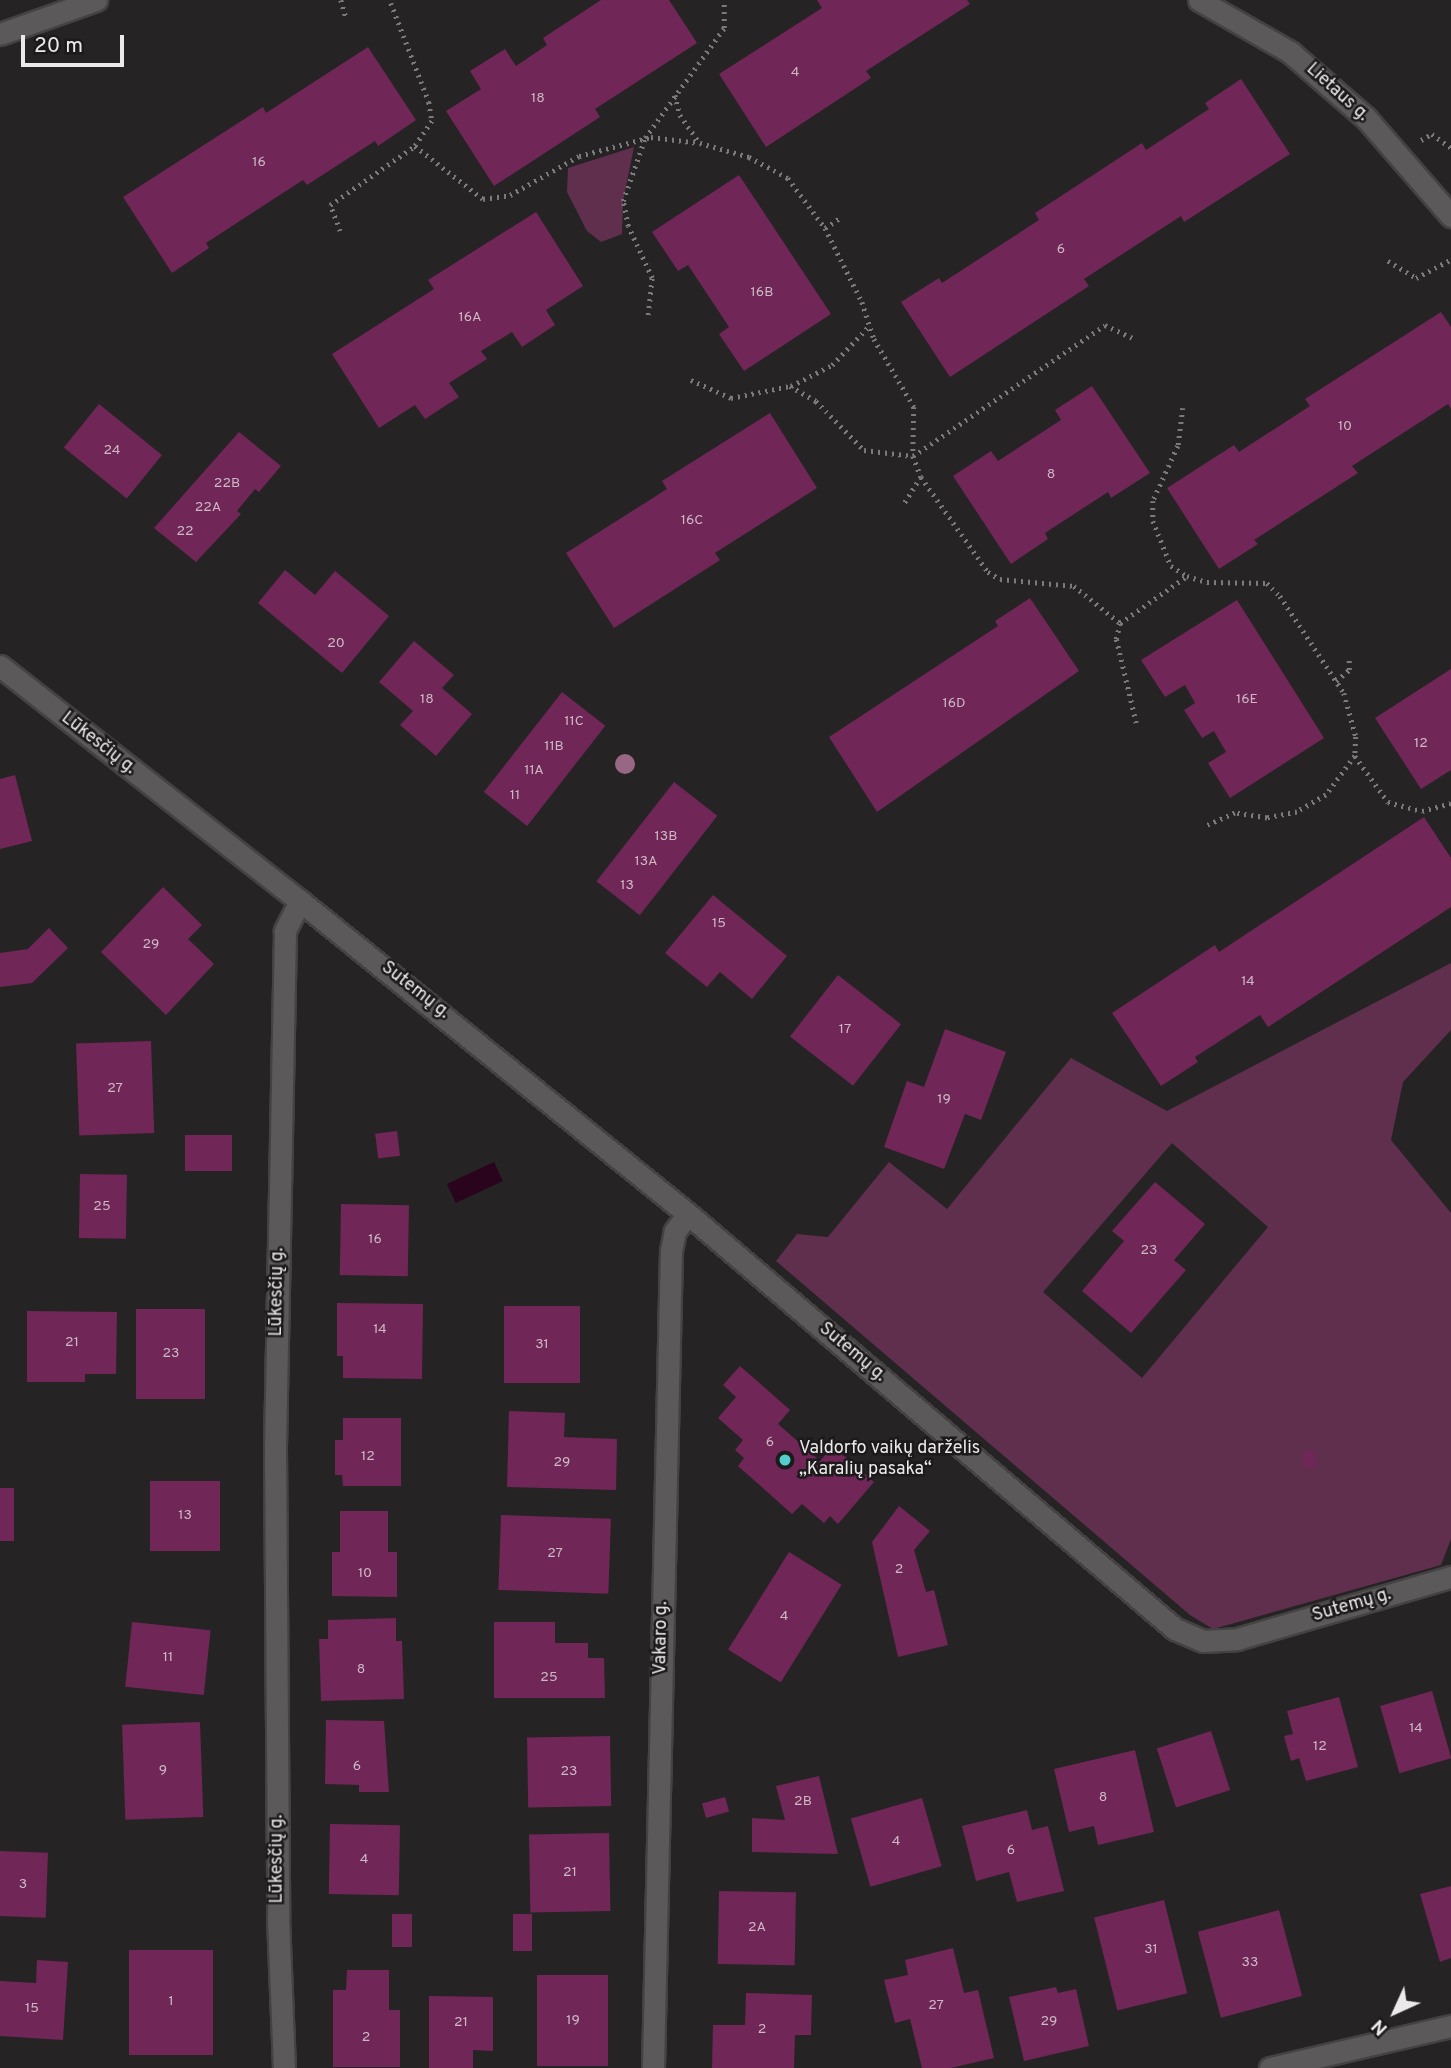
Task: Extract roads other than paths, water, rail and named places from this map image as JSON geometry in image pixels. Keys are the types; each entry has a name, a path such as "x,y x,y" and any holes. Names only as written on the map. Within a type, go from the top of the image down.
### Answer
{"street":[{"path":"0,34 96,0"},
{"name":"Lietaus g.","path":"1199,0 1290,52 1366,118 1451,216"},
{"name":"Lūkesčių g.","path":"0,666 300,901 285,931 275,1432 278,1918 284,2068"},
{"name":"Sutemų g.","path":"300,901 688,1214 1175,1629 1203,1641 1237,1639 1451,1577"},
{"name":"Vakaro g.","path":"653,2068 671,1251 675,1231 688,1214"},
{"path":"1270,2068 1451,2026"}],"place":[{"name":"Valdorfo vaikų darželis „Karalių pasaka“","path":"785,1460"}]}
